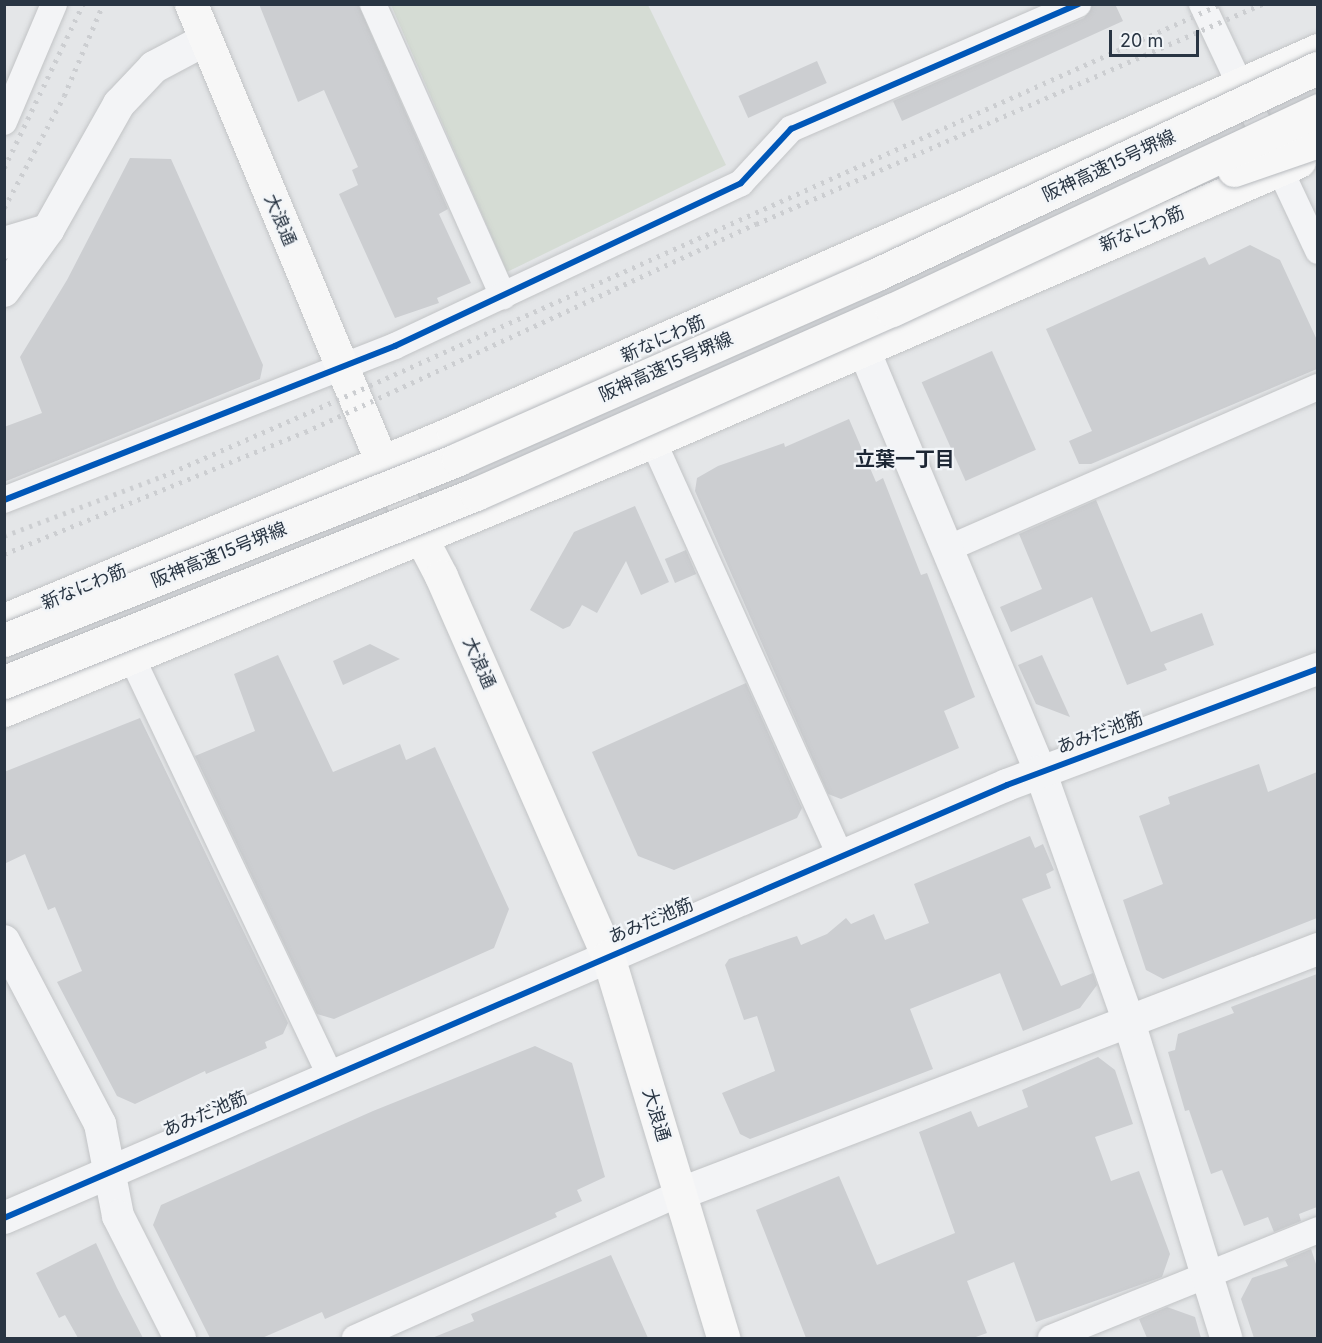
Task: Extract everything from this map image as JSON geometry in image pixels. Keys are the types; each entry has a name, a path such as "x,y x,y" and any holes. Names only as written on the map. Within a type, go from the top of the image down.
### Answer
{"main road":[{"name":"大浪通","path":"191,4 382,463 422,537 608,956 723,1338"},
{"name":"新なにわ筋","path":"4,620 382,463 1317,50"},
{"name":"阪神高速15号堺線","path":"4,640 458,459 873,276 1317,68"},
{"name":"阪神高速15号堺線","path":"4,682 476,494 892,310 1317,110"},
{"path":"892,310 1245,165 1317,141"},
{"name":"新なにわ筋","path":"4,710 653,441 1317,153"}],"street":[{"path":"4,122 54,4"},
{"path":"373,4 502,296"},
{"path":"4,500 342,367 502,296 741,183 791,129 1078,4"},
{"path":"1202,4 1317,251"},
{"path":"4,291 48,230 119,104 154,67 205,40"},
{"path":"4,243 48,230"},
{"path":"864,350 1040,771 1130,1025 1203,1276 1226,1338"},
{"path":"947,549 1317,387"},
{"path":"653,441 840,856"},
{"path":"131,656 330,1076"},
{"name":"あみだ池筋","path":"4,1218 1040,771 1317,669"},
{"path":"4,940 100,1124 118,1216 180,1338"},
{"path":"355,1338 679,1194 1130,1025 1317,949"},
{"path":"1051,1338 1317,1230"}],"shaded area":[{"path":"391,5 648,5 726,165 507,272"}],"building":[{"path":"259,4 358,4 448,209 439,214 471,283 437,298 439,303 395,318 339,194 358,185 352,170 358,167 324,90 298,102"},
{"path":"1093,4 1115,4 1123,21 902,121 893,101 1084,18"},
{"path":"817,61 827,83 748,118 738,96"},
{"path":"130,158 171,159 263,365 260,379 4,482 4,427 42,413 20,357 67,280"},
{"path":"1250,245 1280,260 1317,340 1317,369 1091,464 1079,464 1069,441 1092,431 1046,329 1205,257 1209,265"},
{"path":"992,351 1036,450 966,481 922,382"},
{"path":"849,419 876,482 883,478 921,575 927,573 975,697 944,711 959,748 841,799 828,794 695,491 697,478 718,466 784,443 785,447"},
{"path":"1096,500 1151,632 1202,613 1214,645 1164,664 1167,670 1127,685 1092,597 1011,632 1000,607 1042,589 1019,534"},
{"path":"635,506 669,582 641,595 626,561 597,613 582,605 570,626 563,629 530,610 574,532"},
{"path":"686,550 696,574 675,583 665,559"},
{"path":"370,644 400,659 343,685 333,661"},
{"path":"278,655 333,772 400,744 406,760 435,747 509,909 494,948 334,1019 317,1014 195,756 255,731 234,674"},
{"path":"1042,655 1070,717 1036,704 1018,665"},
{"path":"746,683 802,808 797,818 674,870 638,856 592,752"},
{"path":"140,718 288,1023 283,1034 265,1042 267,1048 206,1074 205,1071 135,1104 117,1096 57,982 82,971 55,907 48,910 25,854 4,864 4,772"},
{"path":"1259,764 1268,792 1317,772 1317,918 1163,979 1146,970 1123,900 1163,884 1139,816 1170,804 1168,797"},
{"path":"1030,836 1035,848 1043,844 1054,870 1046,874 1051,888 1022,899 1061,986 1093,973 1097,985 1080,1008 1023,1031 1000,973 910,1009 933,1069 750,1139 740,1134 722,1093 775,1071 757,1016 744,1020 725,965 729,959 797,936 801,945 827,934 846,918 851,924 874,914 885,940 929,923 914,884"},
{"path":"1317,974 1317,1207 1299,1214 1301,1221 1274,1232 1268,1217 1244,1226 1222,1170 1211,1174 1189,1110 1185,1111 1168,1052 1175,1050 1178,1034 1234,1013 1231,1007"},
{"path":"535,1046 572,1063 605,1177 577,1190 582,1201 555,1213 557,1217 325,1319 322,1312 262,1338 210,1338 153,1225 161,1205 373,1111"},
{"path":"1098,1057 1115,1070 1133,1124 1095,1137 1111,1181 1139,1171 1170,1254 1162,1277 1036,1322 1014,1262 967,1281 987,1333 973,1338 806,1338 756,1210 839,1176 877,1265 955,1233 919,1132 971,1111 978,1127 1028,1107 1022,1090"},
{"path":"96,1243 143,1338 78,1338 65,1315 59,1318 36,1273"},
{"path":"1311,1249 1317,1267 1317,1338 1254,1338 1241,1299 1252,1278 1288,1266 1285,1260"},
{"path":"611,1255 648,1338 432,1338 474,1321 471,1314"},
{"path":"1167,1307 1195,1317 1201,1338 1147,1338 1139,1319"}],"railway":[{"path":"4,168 83,4"},
{"path":"4,208 64,96 103,4"},
{"path":"4,536 163,476 353,393 1221,4"},
{"path":"4,554 305,432 756,224 1262,4"}],"cycle path":[{"path":"4,500 395,346 741,183 791,129 1078,4"},
{"path":"4,1218 1007,785 1318,669"}],"district":[{"name":"立葉一丁目","path":"905,459"}]}
